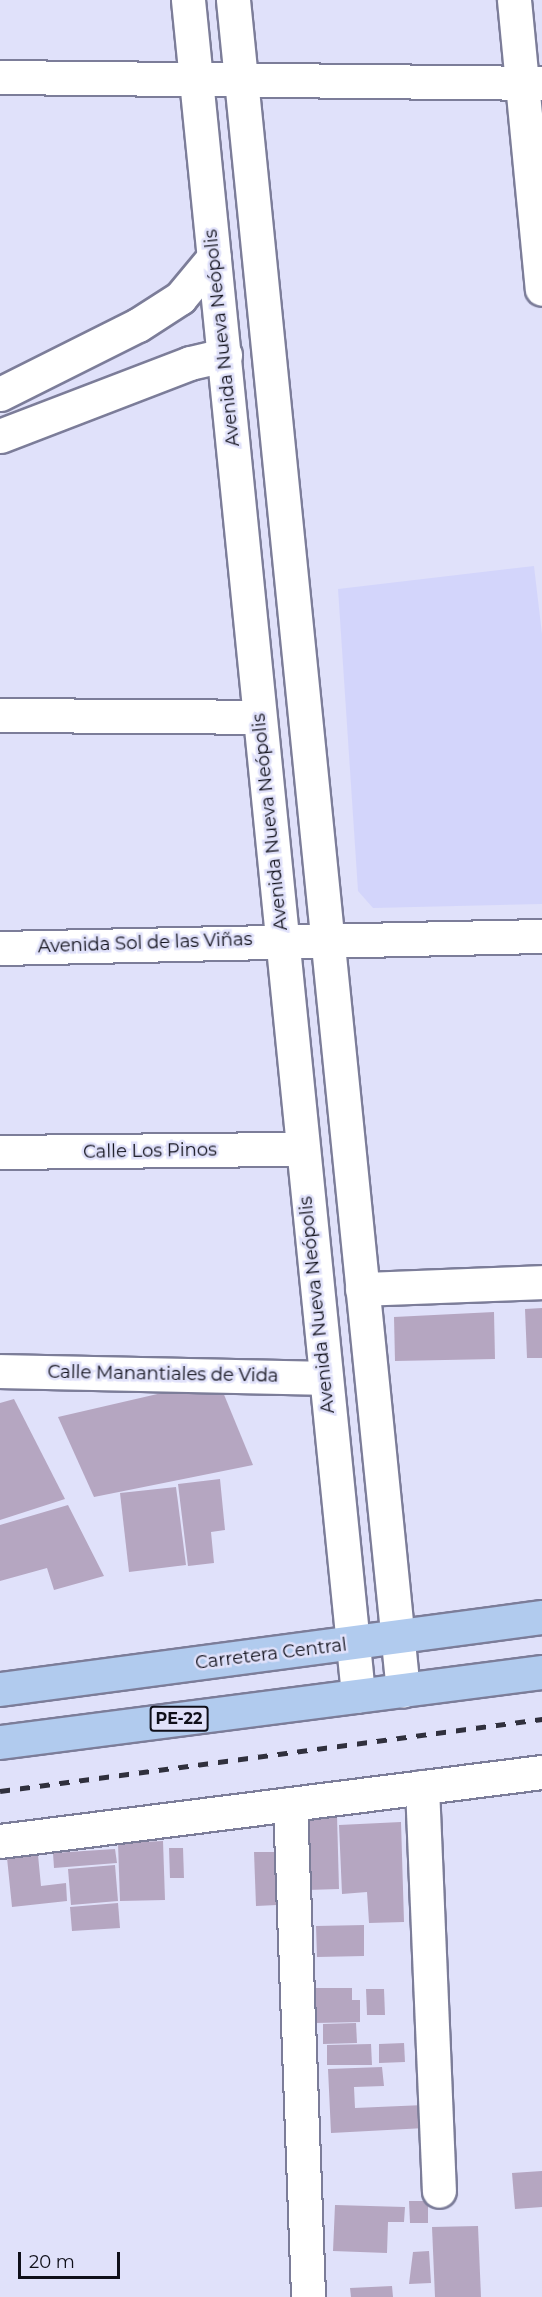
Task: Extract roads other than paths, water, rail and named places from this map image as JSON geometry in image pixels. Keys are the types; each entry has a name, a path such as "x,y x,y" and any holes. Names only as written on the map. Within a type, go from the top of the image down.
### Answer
{"highway":[{"name":"Carretera Central","path":"0,1689 542,1617"},
{"name":"PE-22","path":"0,1742 542,1672"}],"street":[{"name":"Avenida Nueva Neópolis","path":"188,0 194,79 225,356 282,938 299,1149 326,1378 358,1695"},
{"path":"233,0 239,80 325,938 403,1690"},
{"path":"514,0 532,83 542,289"},
{"path":"0,77 532,83"},
{"path":"0,393 138,325 180,298 214,257"},
{"path":"0,436 190,363 225,356"},
{"path":"0,715 259,717"},
{"name":"Avenida Sol de las Viñas","path":"0,948 282,938 542,936"},
{"name":"Calle Los Pinos","path":"0,1152 299,1149"},
{"path":"362,1289 542,1282"},
{"name":"Calle Manantiales de Vida","path":"0,1371 326,1378"},
{"path":"0,1840 542,1772"},
{"path":"422,1787 439,2191"},
{"path":"290,1804 308,2297"}],"railway":[{"path":"0,1791 542,1719"}]}
